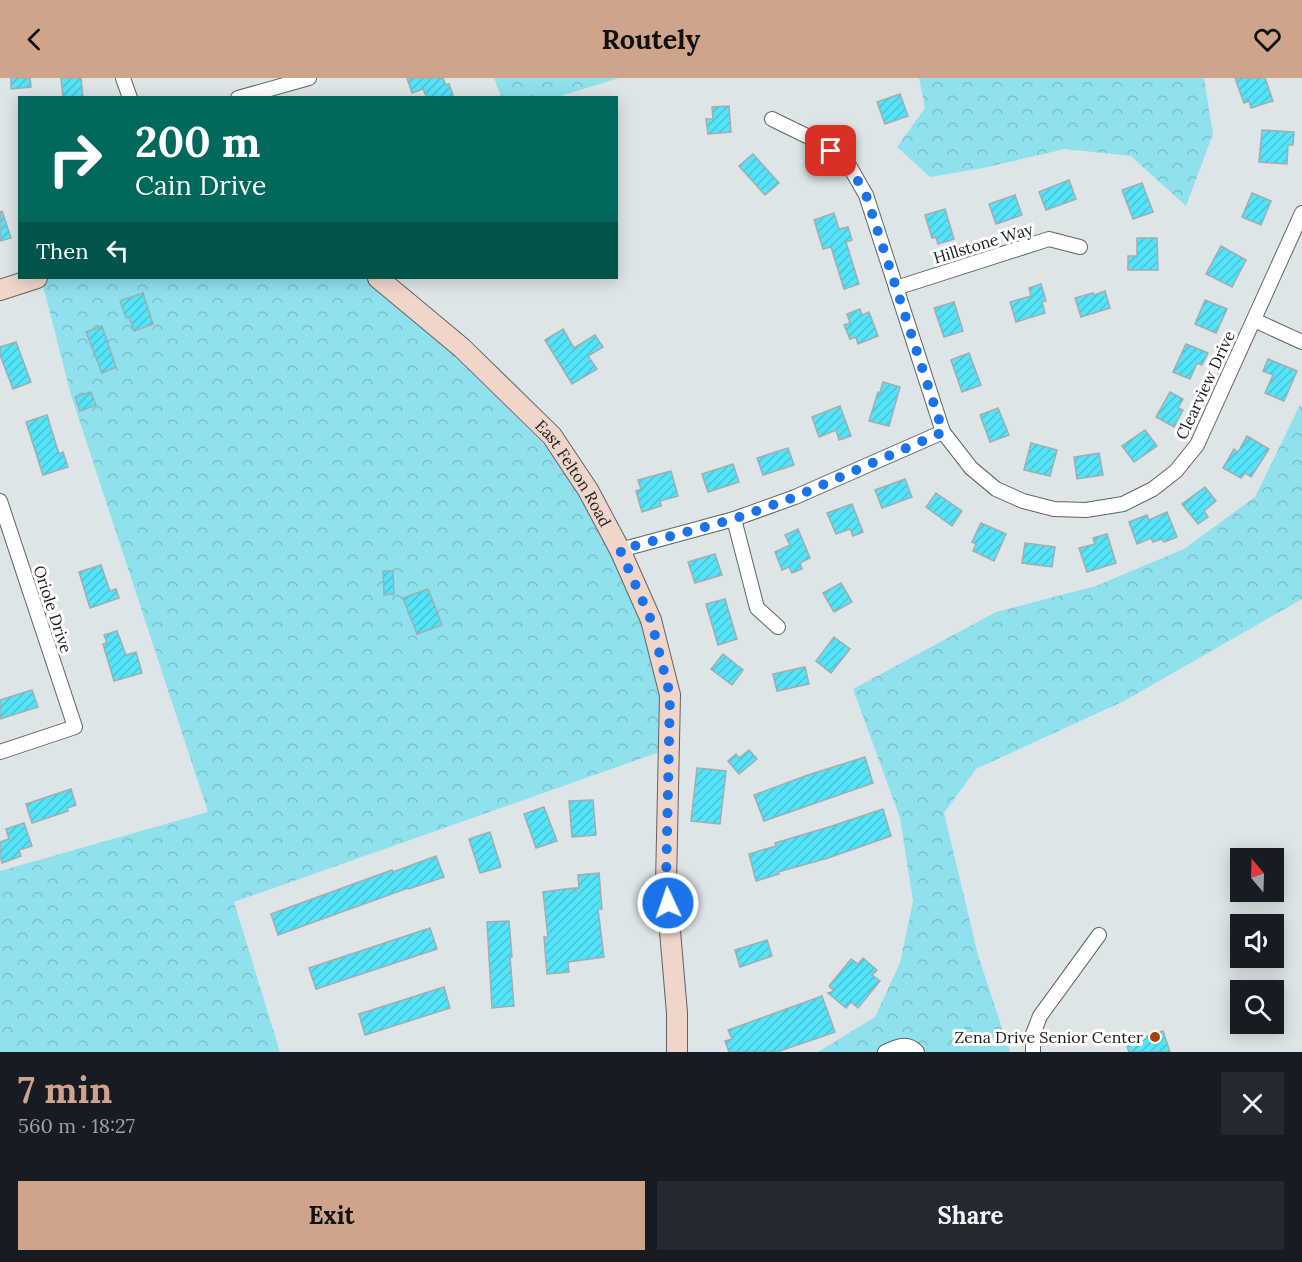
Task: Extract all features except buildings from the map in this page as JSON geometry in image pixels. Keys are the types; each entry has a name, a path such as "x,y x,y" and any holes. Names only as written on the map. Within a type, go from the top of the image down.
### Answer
{"street":[{"path":"123,78 129,96"},
{"path":"245,96 309,78"},
{"name":"Clearview Drive","path":"772,119 815,140 847,162 866,195 943,432 971,468 996,489 1023,501 1054,509 1086,510 1123,504 1153,489 1176,471 1197,445 1302,213"},
{"name":"Hillstone Way","path":"896,288 1050,240 1080,247"},
{"path":"0,290 34,279"},
{"name":"East Felton Road","path":"379,279 462,348 552,436 588,490 620,550 651,620 670,695 666,884 677,1014 677,1052"},
{"path":"1254,320 1302,342"},
{"path":"620,550 734,519 795,497 943,432"},
{"name":"Oriole Drive","path":"0,501 75,727 0,752"},
{"path":"734,519 757,608 778,627"},
{"path":"1033,1052 1033,1034 1040,1016 1099,936"},
{"path":"885,1052 907,1045 917,1052"}],"green space":[{"path":"494,78 619,78 560,96 501,96"},
{"path":"919,78 1204,78 1213,134 1186,206 1131,156 1065,149 983,168 930,177 897,147 925,108"},
{"path":"41,279 372,279 451,352 573,473 620,550 664,690 668,749 234,902 280,1052 0,1052 0,871 208,812 71,395"},
{"path":"1300,405 1302,408 1302,599 1124,701 976,769 944,813 978,955 1010,1052 818,1052 875,1017 900,963 913,901 900,818 853,689 996,612 1096,586 1184,549 1255,497"}],"place":[{"name":"Zena Drive Senior Center","path":"1155,1037"}],"route":[{"path":"668,903 666,884 670,695 651,620 620,550 734,519 795,497 943,432 866,195 847,162 831,151"}]}
